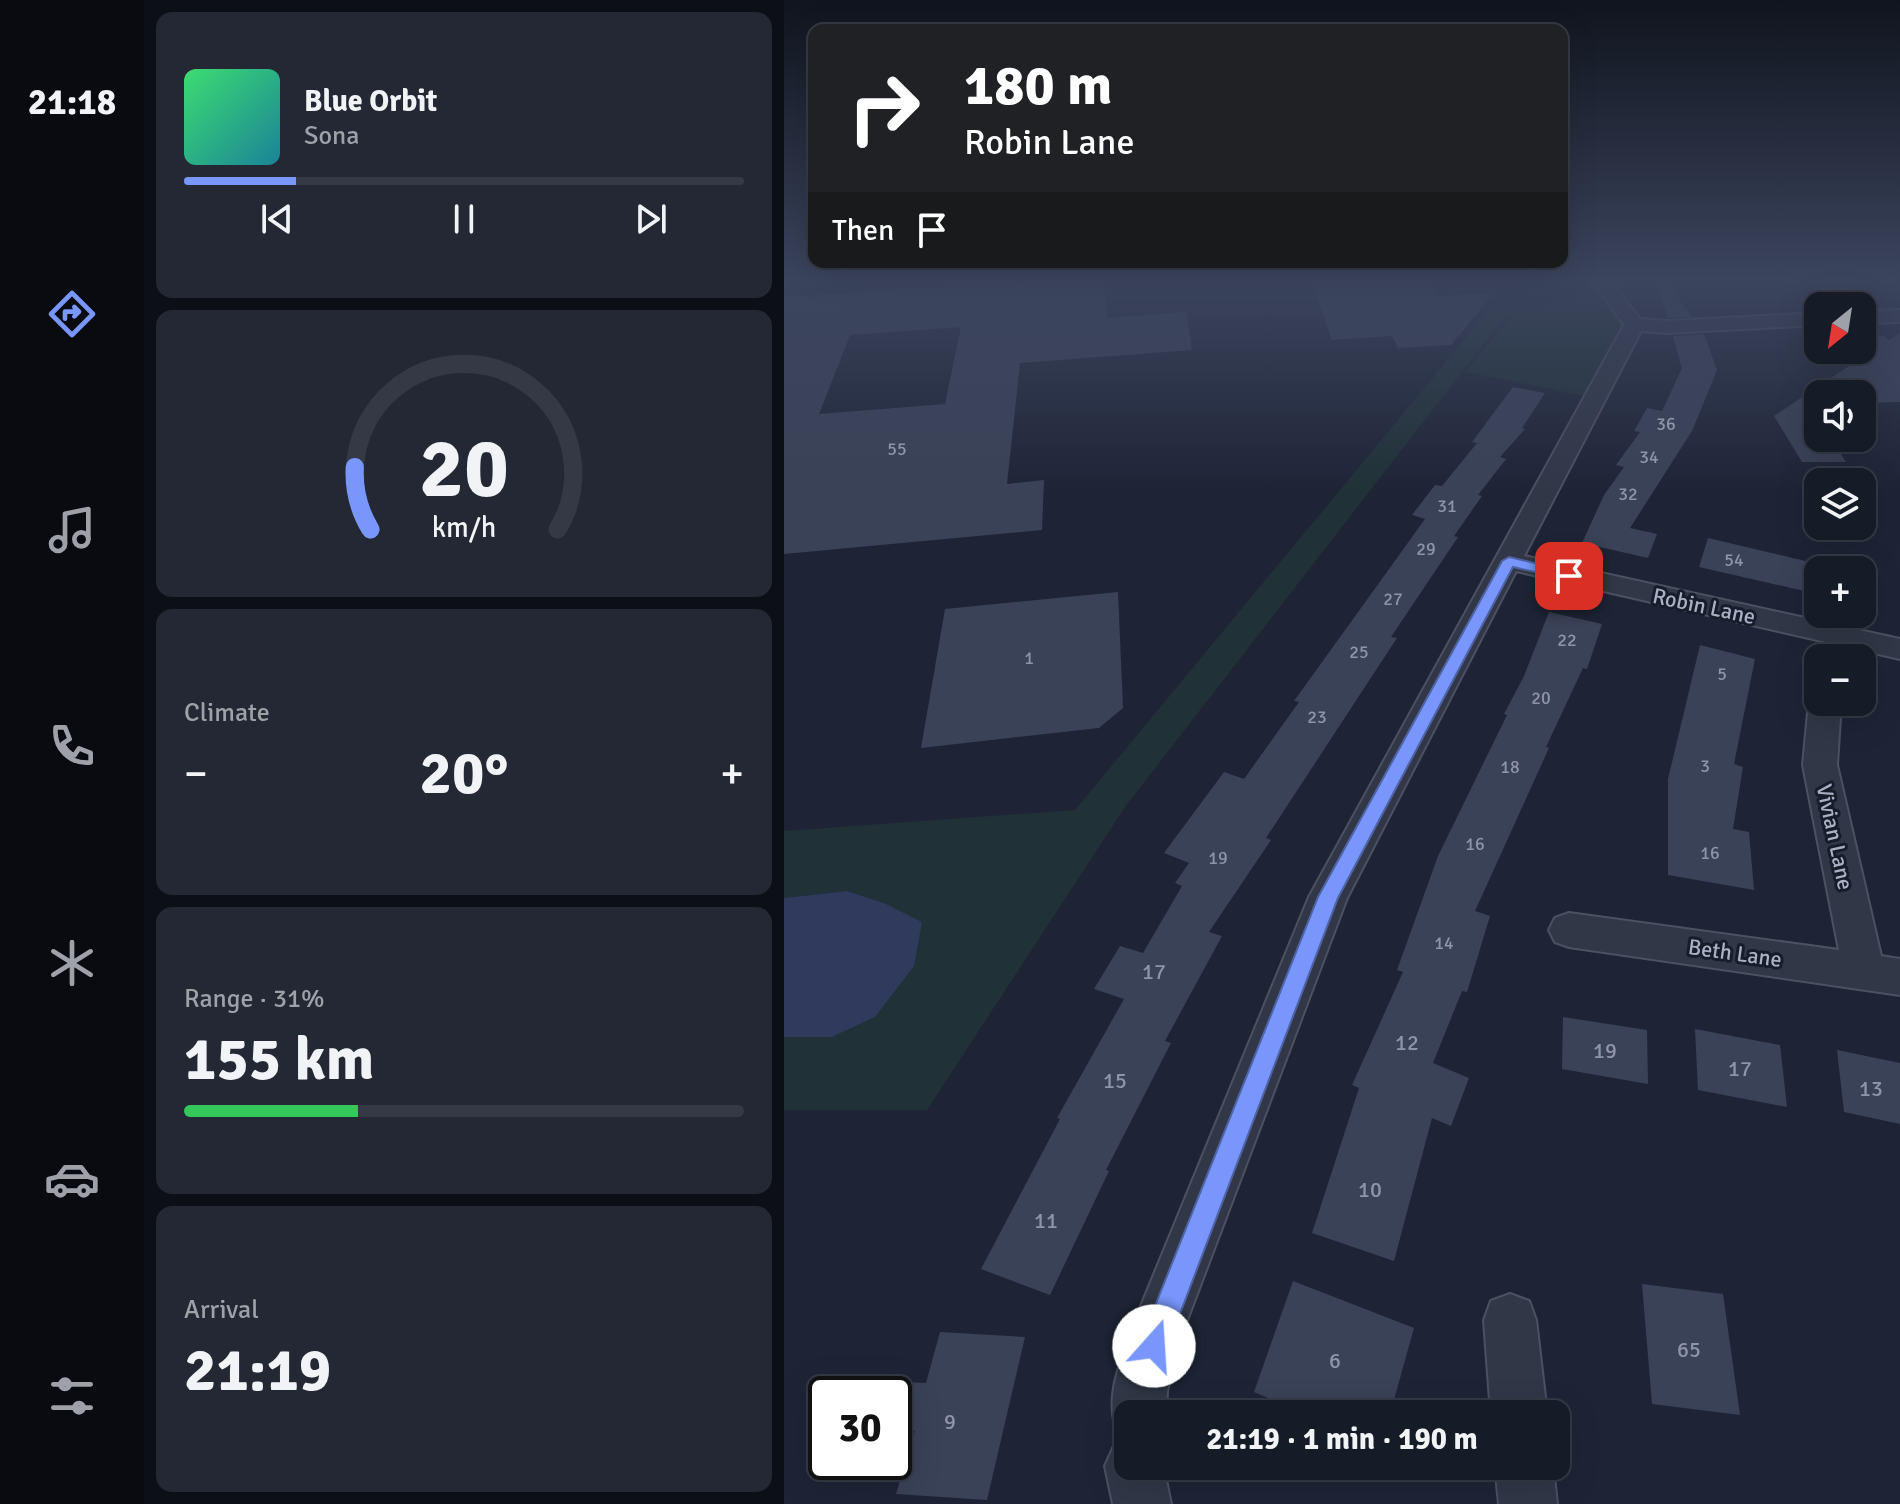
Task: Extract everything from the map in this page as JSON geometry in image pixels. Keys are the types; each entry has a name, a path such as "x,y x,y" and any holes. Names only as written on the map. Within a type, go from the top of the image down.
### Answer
{"street":[{"path":"1139,1400 1160,1323 1328,897 1619,353"},
{"name":"Robin Lane","path":"1509,561 1822,644"},
{"name":"Robin Lane","path":"1876,648 1900,649"},
{"name":"Vivian Lane","path":"1824,716 1820,765 1882,974"},
{"name":"Beth Lane","path":"1569,930 1882,974"},
{"path":"1510,1320 1518,1400"},
{"path":"1137,1480 1142,1504"},
{"path":"1525,1480 1528,1504"}],"shaded area":[{"path":"1453,353 1476,353 1125,807 927,1110 784,1110 784,1037 832,1037 922,922 884,903 847,891 784,898 784,831 1075,810"},
{"path":"1481,353 1619,353 1596,398 1465,372"}],"water":[{"path":"847,891 884,903 922,922 914,966 875,1017 832,1037 784,1037 784,898"}],"building":[{"path":"784,353 843,353 819,414 945,404 956,353 1150,353 1020,363 1007,484 1044,480 1042,530 784,554"},
{"path":"1678,353 1711,353 1717,370 1692,431 1630,528 1657,534 1648,558 1582,543 1604,495 1624,467 1616,465 1640,432 1634,431 1647,408 1662,411 1682,368"},
{"path":"1876,353 1900,353 1900,402 1876,403 1876,380 1828,380 1852,364 1876,364"},
{"path":"1513,387 1545,393 1522,428 1525,429 1500,457 1506,459 1478,495 1482,496 1454,536 1458,537 1391,637 1397,638 1266,838 1271,840 1209,932 1222,936 1165,1041 1171,1043 1106,1170 1109,1171 1050,1295 981,1269 1060,1119 1057,1118 1124,999 1094,989 1120,946 1143,953 1182,886 1175,883 1189,863 1164,853 1224,772 1244,779 1299,702 1294,701 1425,519 1412,515 1435,485 1442,486 1477,443 1472,442"},
{"path":"1804,396 1804,452 1839,452 1846,462 1802,462 1774,416"},
{"path":"1708,538 1804,561 1804,591 1699,567"},
{"path":"1118,592 1123,708 1099,728 921,748 945,609"},
{"path":"1549,612 1602,624 1587,669 1583,668 1546,747 1549,748 1475,911 1490,916 1467,992 1462,991 1433,1063 1469,1078 1451,1126 1432,1118 1394,1261 1312,1233 1359,1088 1352,1085 1403,972 1397,970 1438,856 1507,715 1504,714 1524,676"},
{"path":"1700,645 1755,659 1734,764 1743,767 1733,829 1749,832 1754,890 1668,875 1668,779"},
{"path":"1563,1017 1647,1030 1648,1084 1562,1069"},
{"path":"1695,1029 1780,1045 1787,1107 1698,1090"},
{"path":"1837,1050 1900,1063 1900,1124 1844,1112"},
{"path":"1293,1281 1414,1328 1394,1400 1273,1400 1254,1392"},
{"path":"1642,1284 1723,1294 1740,1415 1652,1404"},
{"path":"940,1332 1025,1337 987,1500 896,1494 900,1480 912,1480 915,1431 912,1431 912,1382 926,1383"}],"route":[{"path":"1154,1346 1160,1323 1328,897 1509,561 1569,576"}]}
